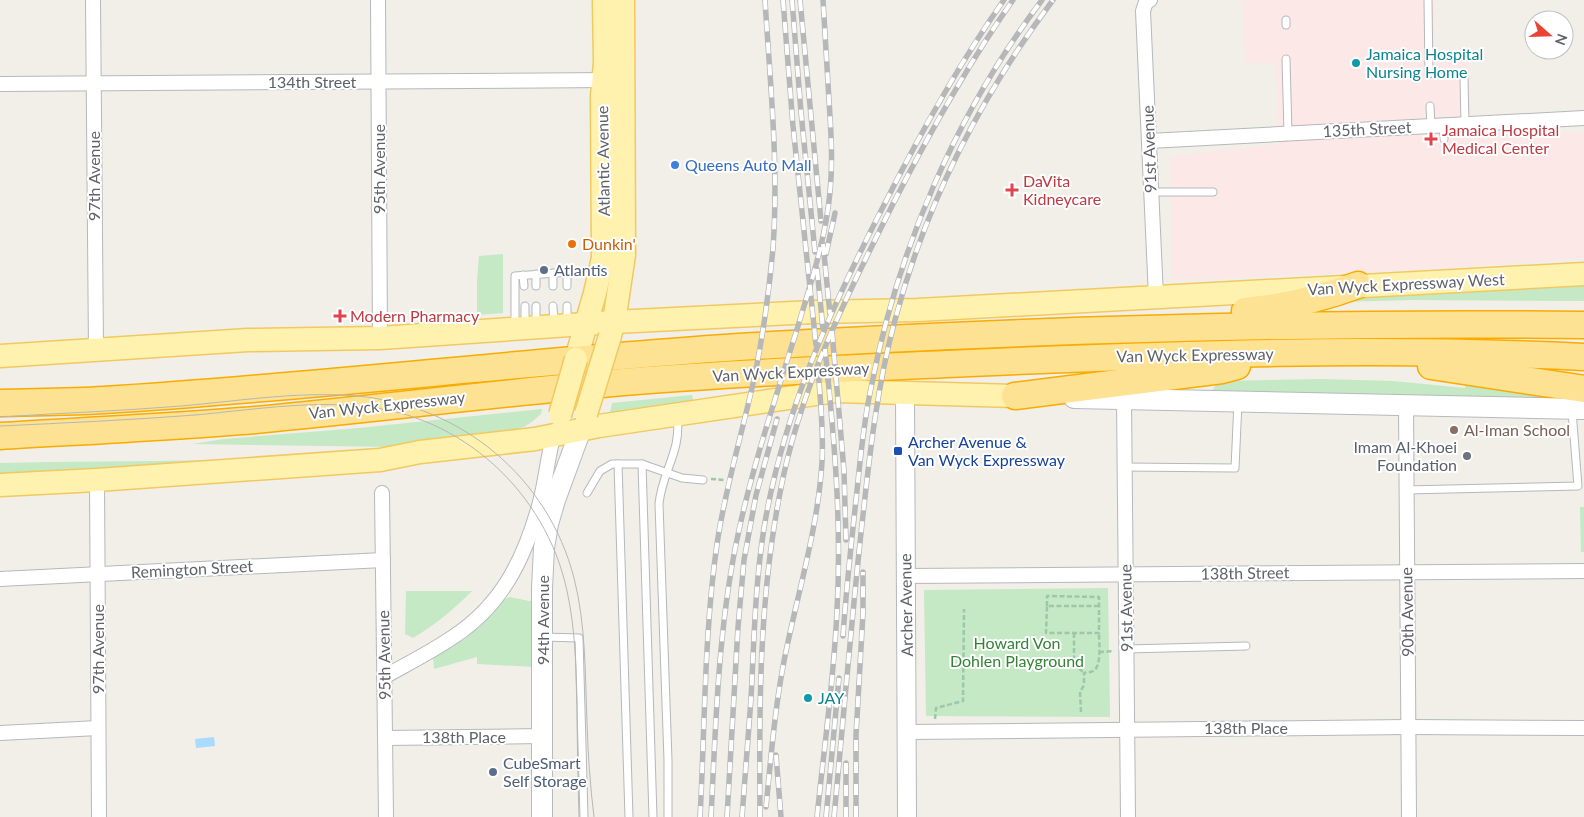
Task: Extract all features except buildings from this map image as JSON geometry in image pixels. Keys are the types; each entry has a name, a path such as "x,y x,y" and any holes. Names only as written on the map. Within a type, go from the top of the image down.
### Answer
{"highway":[{"path":"1153,328 1195,314 1245,311 1324,298 1358,285"},
{"name":"Van Wyck Expressway","path":"0,403 101,400 739,348 983,335 1153,328 1397,324 1584,325"},
{"path":"1015,396 1222,370 1292,352"},
{"name":"Van Wyck Expressway","path":"0,436 255,420 598,384 760,373 1094,358 1292,352 1441,352 1584,357"},
{"path":"1341,352 1580,402"}],"main road":[{"name":"Atlantic Avenue","path":"584,422 612,329 624,255 614,80 604,0"},
{"name":"Atlantic Avenue","path":"557,425 550,320 600,270 604,232 602,96 614,80 623,0"},
{"name":"Van Wyck Expressway West","path":"1156,297 1584,274"},
{"path":"0,356 248,340 380,338 550,320 612,329 813,312 918,310 1156,297"},
{"name":"Van Wyck Expressway","path":"97,480 380,460 420,452 535,440 557,425 677,414 836,391 1406,406 1580,402"},
{"name":"94th Avenue","path":"542,817 542,574 545,537 555,500 584,422"},
{"path":"0,485 97,480"}],"street":[{"name":"97th Avenue","path":"93,0 96,351"},
{"name":"95th Avenue","path":"378,0 380,338"},
{"name":"91st Avenue","path":"1148,1 1143,12 1156,297"},
{"name":"134th Street","path":"0,84 614,80"},
{"name":"135th Street","path":"1149,140 1288,133 1439,130 1465,124 1584,118"},
{"name":"Archer Avenue","path":"905,394 907,817"},
{"name":"91st Avenue","path":"1124,399 1126,574 1120,650 1127,729 1128,817"},
{"name":"90th Avenue","path":"1406,406 1409,817"},
{"name":"94th Avenue","path":"384,677 455,636 487,608 511,577 528,544 540,503 548,455 557,425"},
{"name":"97th Avenue","path":"97,480 99,817"},
{"name":"95th Avenue","path":"382,492 386,817"},
{"name":"Remington Street","path":"0,579 383,560"},
{"name":"138th Street","path":"906,576 1584,571"},
{"name":"138th Place","path":"908,732 1408,727 1584,728"},
{"path":"0,732 98,728"},
{"name":"138th Place","path":"386,738 542,736"}],"lane":[{"path":"1428,0 1429,74"},
{"path":"1286,59 1288,133"},
{"path":"1464,78 1465,124"},
{"path":"1430,106 1439,130"},
{"path":"1150,192 1213,192"},
{"path":"550,320 515,276 600,270"},
{"path":"566,286 567,272"},
{"path":"553,273 553,286"},
{"path":"536,274 536,286"},
{"path":"523,275 524,286"},
{"path":"1125,467 1235,468 1238,402"},
{"path":"1406,490 1578,486 1580,402"},
{"path":"668,817 668,760 659,514 660,493 678,439 677,414"},
{"path":"587,493 600,471 607,466 618,464 642,464 687,479 703,480"},
{"path":"618,464 629,817"},
{"path":"642,464 653,817"},
{"path":"542,637 578,638 584,817"},
{"path":"1120,650 1246,646"}],"path":[{"path":"1084,673 1097,668 1099,652 1099,633 1099,606 1099,597 1047,596 1046,633 1099,633"},
{"path":"1047,606 1099,606"},
{"path":"935,719 936,708 963,701 964,608"},
{"path":"1074,633 1074,664 1084,673 1084,685 1080,692 1081,712"},
{"path":"1099,652 1120,650"}],"shaded area":[{"name":"Jamaica Hospital Medical Center","path":"1435,0 1434,55 1469,55 1471,134 1584,133 1584,258 1416,270 1172,280 1170,157 1279,144 1276,63 1246,63 1242,1"}],"green space":[{"path":"503,254 503,313 477,315 479,256"},
{"path":"1584,286 1584,301 1412,300 1339,302 1338,299 1390,295"},
{"path":"1321,379 1393,381 1465,388 1466,381 1581,402 1211,392 1219,381"},
{"path":"692,395 693,400 622,413 610,412 612,403"},
{"path":"542,409 541,414 524,427 488,436 397,447 192,444 224,439 359,428"},
{"path":"274,460 0,475 0,463"},
{"path":"1580,507 1584,507 1584,552 1581,552"},
{"name":"Howard Von Dohlen Playground","path":"1108,588 1110,717 926,716 924,590"},
{"path":"406,591 472,591 444,617 413,638 405,634"},
{"path":"510,597 534,602 535,667 477,664 477,657 434,669 433,656 501,600"}],"water":[{"path":"214,737 215,746 196,748 195,739"}],"tram line":[{"path":"0,417 158,408 269,397 335,395 357,396 395,402 431,414 465,431 495,453 521,478 544,508 561,542 574,578 583,632 591,793 594,817"},
{"path":"0,426 171,417 298,405 339,405 360,406 397,412 432,424 464,442 494,464 519,491 540,521 556,555 567,591 575,646 579,817"}],"railway":[{"path":"700,817 707,646 717,544 724,503 757,363 770,281 773,248 775,186 765,0"},
{"path":"783,0 793,126 816,345"},
{"path":"792,0 815,252"},
{"path":"800,0 821,221"},
{"path":"711,817 722,637 732,566 752,479 813,277 828,209 831,180 831,146 823,0"},
{"path":"742,817 761,549 772,485 796,402 828,322 864,244 898,178 955,75 1004,0"},
{"path":"760,817 760,695 764,614 773,533 780,493 799,417 826,345 858,274 893,204 950,100 980,49 1013,0"},
{"path":"843,636 850,551 866,416 883,336 897,284 934,184 957,136 1011,44 1042,0"},
{"path":"834,817 857,568 870,452 888,346 923,234 959,152 1002,74 1053,0"},
{"path":"826,254 835,213"},
{"path":"823,244 830,314"},
{"path":"817,269 823,329"},
{"path":"832,331 844,471 846,540"},
{"path":"817,817 834,662 839,544 836,479 825,349"},
{"path":"766,807 782,675 812,536 820,487 823,439 818,367"},
{"path":"727,817 738,627 744,560 756,495 777,419"},
{"path":"856,817 856,735 863,613 863,572"},
{"path":"826,817 839,678"},
{"path":"776,755 781,817"},
{"path":"846,763 846,817"}],"place":[{"name":"Jamaica Hospital Nursing Home","path":"1356,63"},
{"name":"Jamaica Hospital Medical Center","path":"1431,139"},
{"name":"Queens Auto Mall","path":"675,165"},
{"name":"DaVita Kidneycare","path":"1012,190"},
{"name":"Dunkin'","path":"572,244"},
{"name":"Atlantis","path":"544,270"},
{"name":"Modern Pharmacy","path":"340,316"},
{"name":"Al-Iman School","path":"1454,430"},
{"name":"Archer Avenue & Van Wyck Expressway","path":"898,451"},
{"name":"Imam Al-Khoei Foundation","path":"1467,456"},
{"name":"JAY","path":"808,698"},
{"name":"CubeSmart Self Storage","path":"493,772"}]}
